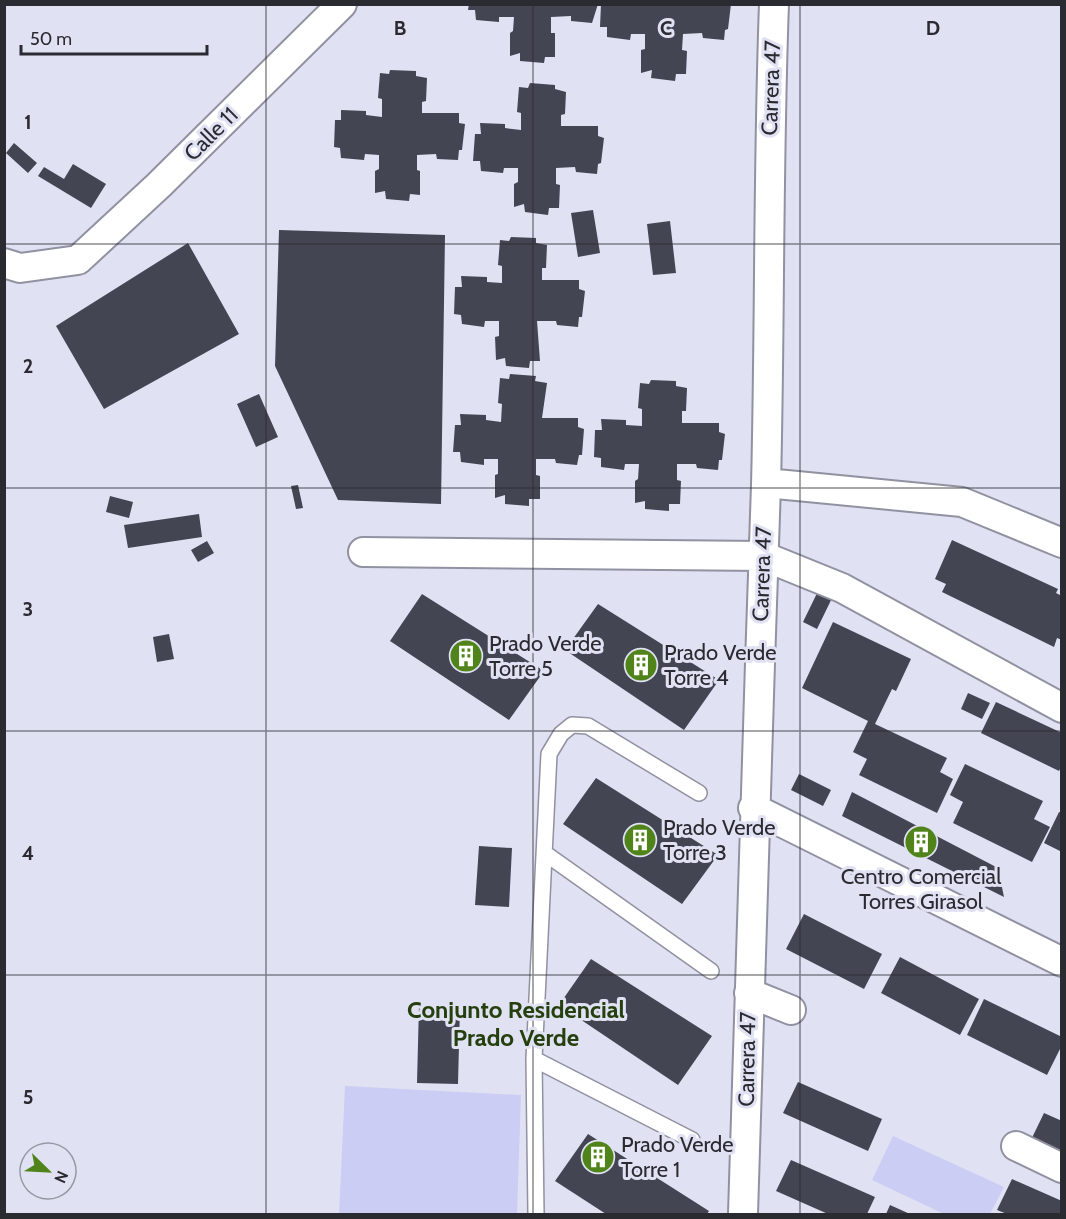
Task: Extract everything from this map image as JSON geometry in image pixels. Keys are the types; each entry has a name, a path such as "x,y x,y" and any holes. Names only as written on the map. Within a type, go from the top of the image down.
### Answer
{"street":[{"name":"Calle 11","path":"4,263 20,268 78,260 159,185 342,4"},
{"name":"Carrera 47","path":"743,1215 753,807 766,483 770,112 774,4"},
{"path":"766,483 962,502 1062,543"},
{"path":"363,552 763,556 843,588 1062,708"},
{"path":"753,807 1062,962"},
{"path":"749,993 791,1010"},
{"path":"1016,1146 1062,1168"}],"lane":[{"path":"536,1215 534,1059 546,854 549,754 561,734 572,725 588,726 699,793"},
{"path":"546,854 711,971"},
{"path":"534,1059 692,1140"}],"shaded area":[{"path":"345,1086 521,1095 517,1214 339,1214"},
{"path":"893,1136 1004,1187 990,1214 944,1214 872,1180"}],"building":[{"path":"469,4 598,4 592,23 571,21 571,16 551,17 551,33 555,33 555,57 545,57 544,63 520,61 520,53 510,56 510,33 513,31 514,17 499,17 499,22 476,20 475,10 468,10"},
{"path":"601,4 731,4 728,29 725,30 724,40 703,38 702,33 683,34 682,50 687,51 686,74 676,74 675,81 651,78 652,70 641,73 641,50 645,49 645,34 631,34 630,40 607,37 607,27 600,27"},
{"path":"390,70 416,71 416,76 427,78 426,101 422,102 422,113 459,113 459,123 465,124 462,150 459,150 458,160 437,159 436,154 417,155 420,195 410,194 409,201 386,199 385,191 375,193 375,171 379,169 379,155 365,154 364,160 341,158 340,148 334,147 335,120 341,120 341,110 366,111 366,115 382,117 382,99 378,98 380,73 389,74"},
{"path":"530,83 555,85 555,89 566,92 565,114 561,115 561,126 598,126 598,136 604,138 601,163 598,164 597,174 576,172 575,167 556,168 556,184 560,185 559,208 549,208 548,215 525,212 524,204 514,207 514,184 518,182 518,168 504,168 503,173 481,171 480,161 473,161 475,134 481,134 480,123 505,124 505,128 521,130 521,113 517,112 519,87 528,88"},
{"path":"14,143 37,163 28,173 6,153"},
{"path":"73,164 106,184 91,208 38,176 44,167 64,179"},
{"path":"593,210 600,253 578,257 571,213"},
{"path":"670,221 676,273 653,275 647,224"},
{"path":"279,230 445,235 441,504 338,500 275,366"},
{"path":"511,237 536,238 536,243 547,245 546,268 542,268 542,280 579,280 579,289 585,291 582,317 579,317 578,327 557,325 556,321 537,321 540,361 530,361 529,368 506,366 505,358 496,360 495,337 499,336 499,321 485,321 484,327 462,324 461,315 454,314 455,287 462,287 461,276 487,277 487,282 502,283 502,266 498,265 500,240 509,241"},
{"path":"188,243 239,334 104,409 56,326"},
{"path":"510,374 536,376 535,381 547,383 542,418 578,418 578,427 584,429 582,455 579,455 577,465 556,463 555,459 536,459 536,475 540,476 540,499 529,499 529,506 505,504 505,495 495,498 498,459 484,459 484,465 461,462 460,452 453,452 455,425 461,425 460,414 486,415 486,420 501,422 502,404 498,403 500,378 509,379"},
{"path":"651,380 676,381 676,386 687,388 686,411 682,411 682,423 719,423 719,432 725,434 722,460 719,460 718,470 697,468 696,464 677,464 677,480 681,481 680,504 669,504 669,511 645,509 645,501 635,503 635,481 638,479 639,464 625,464 624,470 601,467 601,458 594,457 595,430 602,430 601,419 626,420 626,425 642,426 642,409 638,408 640,383 649,384"},
{"path":"259,394 278,437 256,447 237,404"},
{"path":"298,485 303,508 296,509 291,486"},
{"path":"110,496 133,502 129,518 106,512"},
{"path":"199,514 202,537 128,548 124,525"},
{"path":"952,540 1058,589 1056,593 1062,596 1062,640 1057,638 1054,647 942,592 946,584 935,579"},
{"path":"207,541 214,553 198,562 191,550"},
{"path":"821,585 835,592 817,629 803,622"},
{"name":"Prado Verde Torre 5","path":"422,594 544,671 509,720 390,641"},
{"name":"Prado Verde Torre 4","path":"598,604 719,680 684,730 565,650"},
{"path":"833,622 911,659 896,691 892,689 875,724 947,758 940,772 953,779 937,813 859,775 867,759 853,752 868,721 802,688"},
{"path":"169,634 174,659 157,662 153,637"},
{"path":"968,693 990,703 982,719 961,709"},
{"path":"996,702 1062,733 1062,765 1059,771 981,733"},
{"path":"965,764 1043,801 1034,819 1050,827 1032,862 953,823 963,802 950,795"},
{"path":"799,774 831,790 823,806 791,790"},
{"name":"Prado Verde Torre 3","path":"596,778 718,855 682,904 563,824"},
{"name":"Centro Comercial Torres Girasol","path":"852,792 998,868 1004,897 842,816"},
{"path":"1059,812 1062,813 1062,852 1044,843"},
{"path":"479,846 512,848 509,907 475,905"},
{"path":"804,914 882,954 864,989 786,949"},
{"path":"900,957 979,999 960,1035 881,993"},
{"path":"591,959 712,1036 678,1085 559,1005"},
{"path":"984,999 1062,1037 1062,1045 1047,1075 967,1035"},
{"path":"419,1005 460,1006 458,1084 417,1083"},
{"path":"798,1082 882,1119 868,1151 783,1113"},
{"path":"1044,1113 1062,1121 1062,1159 1029,1144"},
{"name":"Prado Verde Torre 1","path":"588,1134 709,1211 707,1214 606,1214 555,1181"},
{"path":"791,1160 875,1197 867,1214 828,1214 776,1191"},
{"path":"1012,1179 1062,1201 1062,1214 1007,1214 997,1210"},
{"path":"890,1205 910,1214 886,1214"}],"place":[{"name":"Prado Verde Torre 5","path":"466,656"},
{"name":"Prado Verde Torre 4","path":"641,665"},
{"name":"Prado Verde Torre 3","path":"640,840"},
{"name":"Centro Comercial Torres Girasol","path":"921,842"},
{"name":"Prado Verde Torre 1","path":"598,1157"}],"district":[{"name":"Conjunto Residencial Prado Verde","path":"516,1023"}]}
